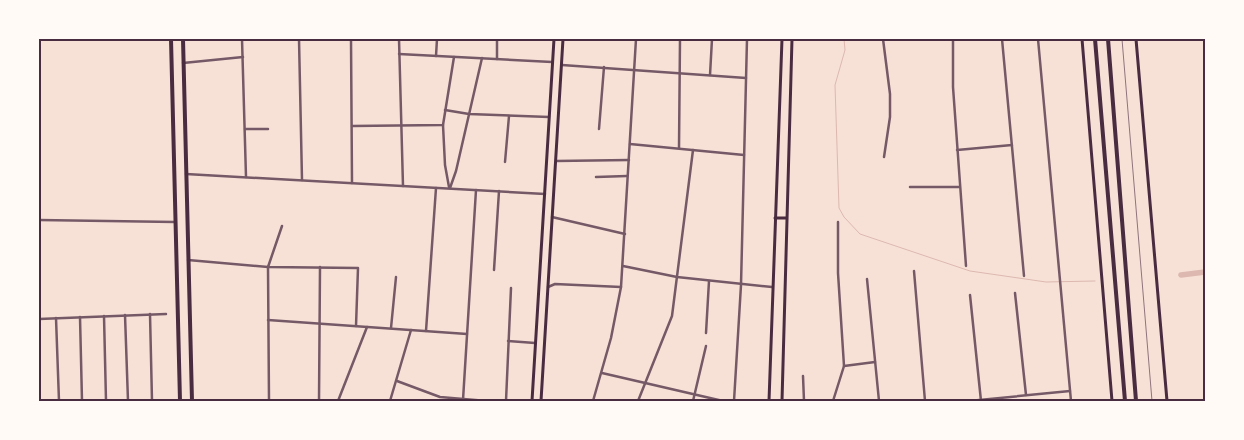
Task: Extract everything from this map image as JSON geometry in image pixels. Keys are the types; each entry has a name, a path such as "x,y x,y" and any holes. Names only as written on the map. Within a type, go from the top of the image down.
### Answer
{"main road":[{"path":"171,39 180,401"},
{"path":"183,39 192,401"},
{"path":"532,401 554,39"},
{"path":"541,401 563,39"},
{"path":"769,401 782,39"},
{"path":"782,401 792,39"},
{"path":"1082,39 1112,401"},
{"path":"1095,39 1125,401"},
{"path":"1108,39 1136,401"},
{"path":"1136,39 1167,401"},
{"path":"548,138 558,138"},
{"path":"775,218 787,218"},
{"path":"540,257 550,258"}],"street":[{"path":"242,39 246,177"},
{"path":"299,39 302,180"},
{"path":"351,39 352,183"},
{"path":"399,39 402,186"},
{"path":"436,56 438,39"},
{"path":"497,39 497,59"},
{"path":"593,401 602,373 621,287 636,39"},
{"path":"679,148 680,39"},
{"path":"710,75 712,39"},
{"path":"734,401 741,285 747,39"},
{"path":"883,39 890,94 890,117 884,156"},
{"path":"953,39 952,54 959,187 966,266"},
{"path":"1002,39 1024,276"},
{"path":"1038,39 1071,401"},
{"path":"399,54 553,62"},
{"path":"184,63 243,57"},
{"path":"450,188 445,165 443,125 454,57"},
{"path":"450,188 456,171 482,58"},
{"path":"562,65 746,78"},
{"path":"599,129 604,67"},
{"path":"445,110 469,114 549,117"},
{"path":"505,162 509,116"},
{"path":"352,126 443,125"},
{"path":"245,129 268,129"},
{"path":"630,144 744,155"},
{"path":"957,150 1012,145"},
{"path":"638,401 672,316 693,150"},
{"path":"556,161 629,160"},
{"path":"186,174 545,194"},
{"path":"596,177 628,176"},
{"path":"910,187 959,187"},
{"path":"426,331 436,188"},
{"path":"464,400 476,190"},
{"path":"494,270 499,191"},
{"path":"552,218 625,234"},
{"path":"39,220 175,222"},
{"path":"833,401 844,366 838,272 838,222"},
{"path":"269,401 268,267 282,226"},
{"path":"188,260 268,267 358,268 356,326"},
{"path":"623,266 677,277 772,287"},
{"path":"320,267 320,401"},
{"path":"914,271 925,401"},
{"path":"391,328 396,277"},
{"path":"867,279 879,401"},
{"path":"706,333 709,281"},
{"path":"548,287 555,284 621,287"},
{"path":"506,401 511,288"},
{"path":"1015,293 1026,395"},
{"path":"970,295 981,401"},
{"path":"150,314 152,401"},
{"path":"39,319 166,314"},
{"path":"125,315 128,401"},
{"path":"104,316 106,401"},
{"path":"80,317 82,401"},
{"path":"56,318 58,401"},
{"path":"268,320 468,334"},
{"path":"338,401 367,327"},
{"path":"390,401 410,330"},
{"path":"508,340 535,342"},
{"path":"693,401 706,346"},
{"path":"844,366 875,362"},
{"path":"602,373 723,401"},
{"path":"803,376 804,401"},
{"path":"397,381 448,400 485,401"},
{"path":"970,401 1070,391"}],"waterway":[{"path":"844,39 845,50 835,85 839,208 844,217 860,234 970,271 1046,282 1095,281"},
{"path":"1181,275 1205,272"}],"railway":[{"path":"1122,39 1152,401"}]}
